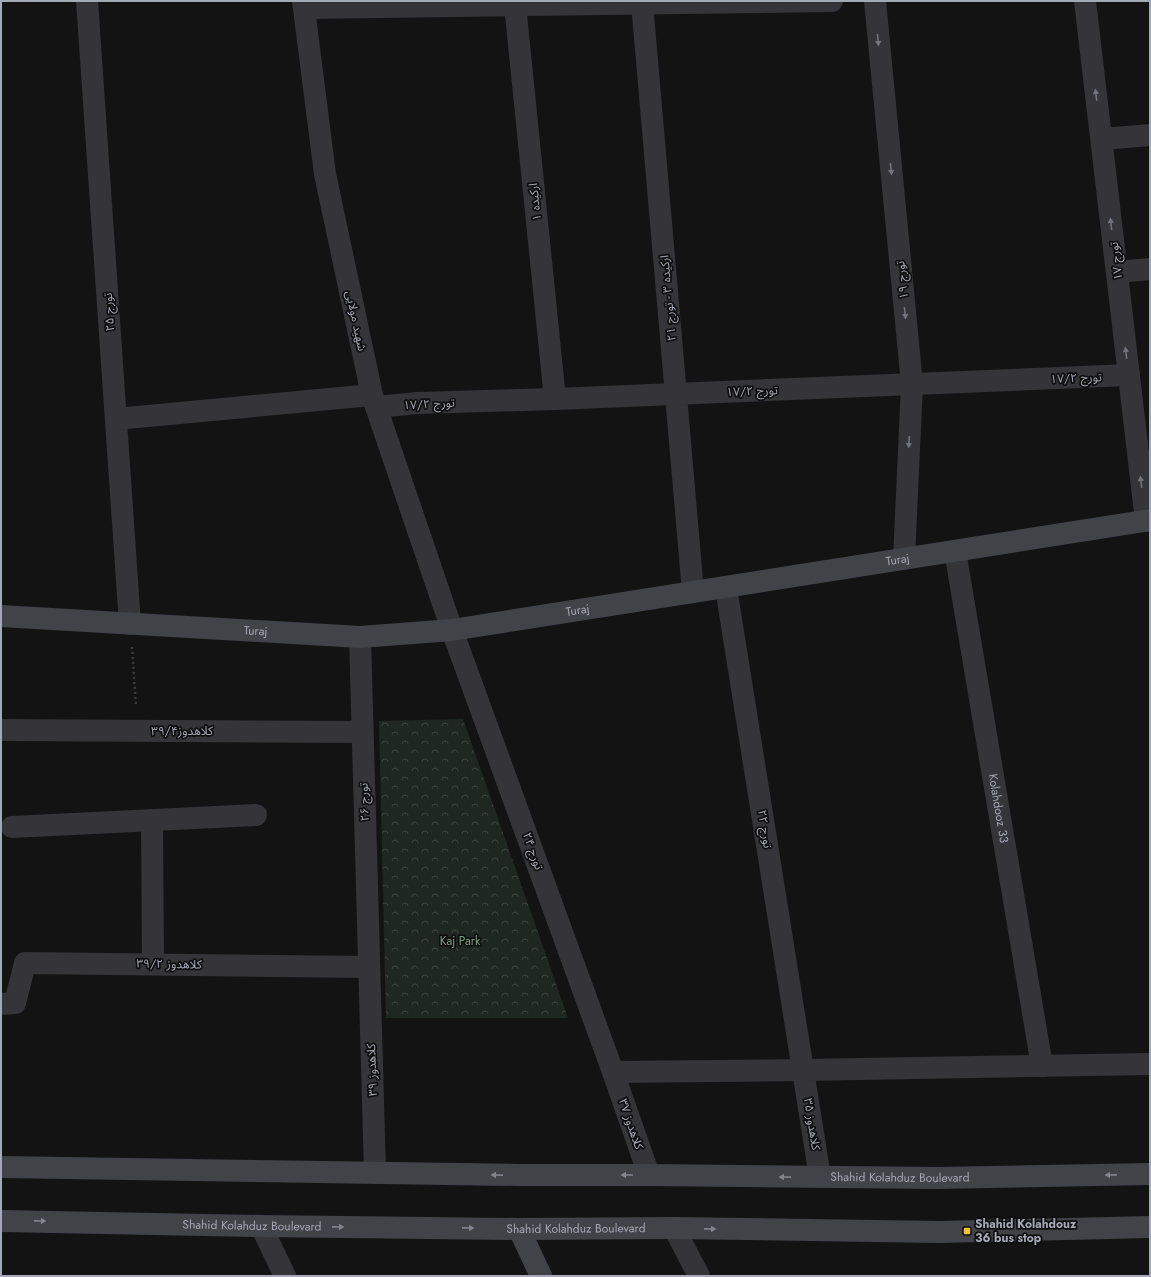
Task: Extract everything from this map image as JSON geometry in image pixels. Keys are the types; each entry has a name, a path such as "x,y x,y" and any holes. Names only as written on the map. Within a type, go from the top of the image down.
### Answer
{"main road":[{"name":"Turaj","path":"1,616 360,637 452,630 1148,521"},
{"name":"Shahid Kolahduz Boulevard","path":"1,1168 518,1175 938,1178 1150,1174"},
{"name":"Shahid Kolahduz Boulevard","path":"1,1220 261,1226 519,1229 674,1228 939,1232 1150,1227"},
{"path":"519,1229 541,1276"}],"street":[{"name":"تورج ۲۵","path":"87,1 130,624"},
{"path":"303,5 515,5 594,2 642,4 832,1"},
{"name":"تورج ۱۹","path":"875,1 912,384 904,559"},
{"name":"تورج ۱۷","path":"1085,1 1129,375 1148,521"},
{"name":"ارکیده ۳ - تورج ۲۱","path":"642,4 693,592"},
{"name":"شهید مولایی","path":"303,5 325,174 374,401 452,630"},
{"name":"ارکیده ۱","path":"515,5 555,399"},
{"path":"1102,140 1150,135"},
{"path":"1117,272 1150,269"},
{"name":"تورج ۱۷/۲","path":"116,419 374,401 418,403 555,399 1129,375"},
{"name":"Kolahdooz 33","path":"955,551 1042,1066"},
{"name":"تورج ۲۲","path":"726,588 803,1070"},
{"name":"تورج ۲۴","path":"452,630 613,1072"},
{"name":"تورج ۲۶","path":"360,637 369,967"},
{"name":"کلاهدوز۳۹/۴","path":"1,730 362,732"},
{"path":"12,827 256,815"},
{"path":"152,820 153,964"},
{"name":"کلاهدوز ۳۹/۲","path":"1,1004 15,1003 25,963 369,967"},
{"name":"کلاهدوز ۳۹","path":"369,967 375,1173"},
{"path":"613,1072 1150,1064"},
{"name":"کلاهدوز ۳۵","path":"803,1070 820,1177"},
{"name":"کلاهدوز ۳۷","path":"613,1072 649,1175"},
{"path":"261,1226 285,1276"},
{"path":"674,1228 699,1276"}],"path":[{"path":"130,624 138,731"}],"green space":[{"name":"Kaj Park","path":"463,719 568,1018 386,1018 379,721"}],"place":[{"name":"Shahid Kolahdouz 36 bus stop","path":"967,1231"}]}
